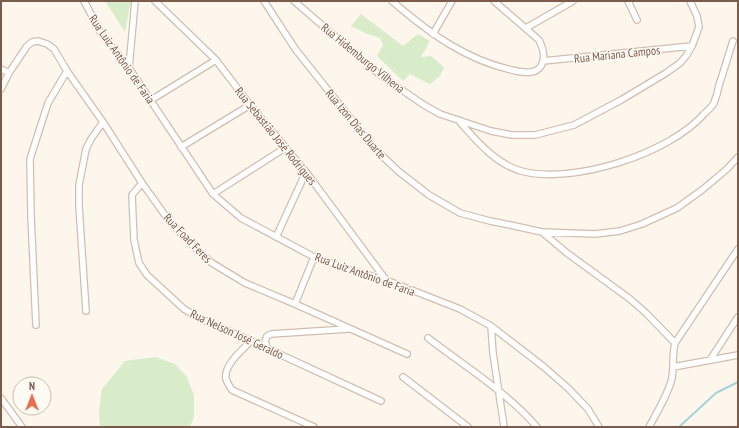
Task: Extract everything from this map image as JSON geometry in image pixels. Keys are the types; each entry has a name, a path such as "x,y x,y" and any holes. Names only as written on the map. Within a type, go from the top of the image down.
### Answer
{"street":[{"name":"Rua Luiz Antônio de Faria","path":"84,1 101,33 129,68 213,194 232,212 314,257 344,268 386,280 460,309 491,326 544,367 568,389 588,409 599,427"},
{"path":"129,68 135,1"},
{"name":"Rua Sebastião José Rodrigues","path":"155,1 216,60 250,105 306,172 386,280"},
{"name":"Rua Izon Dias Duarte","path":"264,1 296,50 374,148 398,171 429,195 460,212 490,221 542,232 595,234 620,231 642,224 678,208 702,190 738,157"},
{"name":"Rua Hidemburgo Vilhena","path":"294,1 380,75 404,92 440,114 491,131 512,135 535,135 574,125 621,100 680,63 692,46 699,27 697,16 690,1"},
{"path":"392,1 445,43 470,56 504,68 532,72 538,70 543,61 544,50 539,40 494,1"},
{"path":"433,34 452,1"},
{"path":"526,28 567,2 574,1"},
{"path":"628,1 637,20"},
{"name":"Rua Foad Feres","path":"9,73 27,46 32,42 38,41 47,44 54,49 67,71 103,122 142,183 170,222 212,263 245,283 407,354"},
{"path":"458,120 494,158 520,171 541,175 553,175 584,171 630,159 679,136 696,123 714,103 733,42"},
{"name":"Rua Mariana Campos","path":"543,61 692,46"},
{"path":"151,100 216,60"},
{"path":"1,69 9,73 1,89"},
{"path":"36,325 30,159 48,102 67,71"},
{"path":"181,147 250,105"},
{"path":"86,312 79,206 79,184 86,149 103,122"},
{"path":"213,194 285,148"},
{"path":"276,237 306,172"},
{"name":"Rua Nelson José Geraldo","path":"142,183 132,195 134,240 137,256 143,269 166,294 184,309 199,318 381,401"},
{"path":"542,232 567,253 630,299 675,343"},
{"path":"649,427 668,389 673,368 672,353 675,343 738,249"},
{"path":"295,304 314,257"},
{"path":"710,360 738,317"},
{"path":"491,326 498,392 504,427"},
{"path":"267,348 265,341 267,336 271,334 349,329"},
{"path":"428,338 498,392 531,420 537,427"},
{"path":"252,341 232,361 226,371 226,379 232,390 314,427"},
{"path":"673,368 738,355"},
{"path":"403,376 468,427"},
{"path":"1,398 22,427"}],"green space":[{"path":"105,1 131,1 125,32"},
{"path":"361,14 403,46 418,34 430,41 421,57 431,56 444,67 440,76 430,84 410,74 403,81 377,56 383,45 380,38 367,34 351,26"},
{"path":"156,357 175,364 187,377 194,395 194,417 190,427 100,427 99,410 102,389 125,361"}],"waterway":[{"path":"679,427 716,393 738,382"}]}
